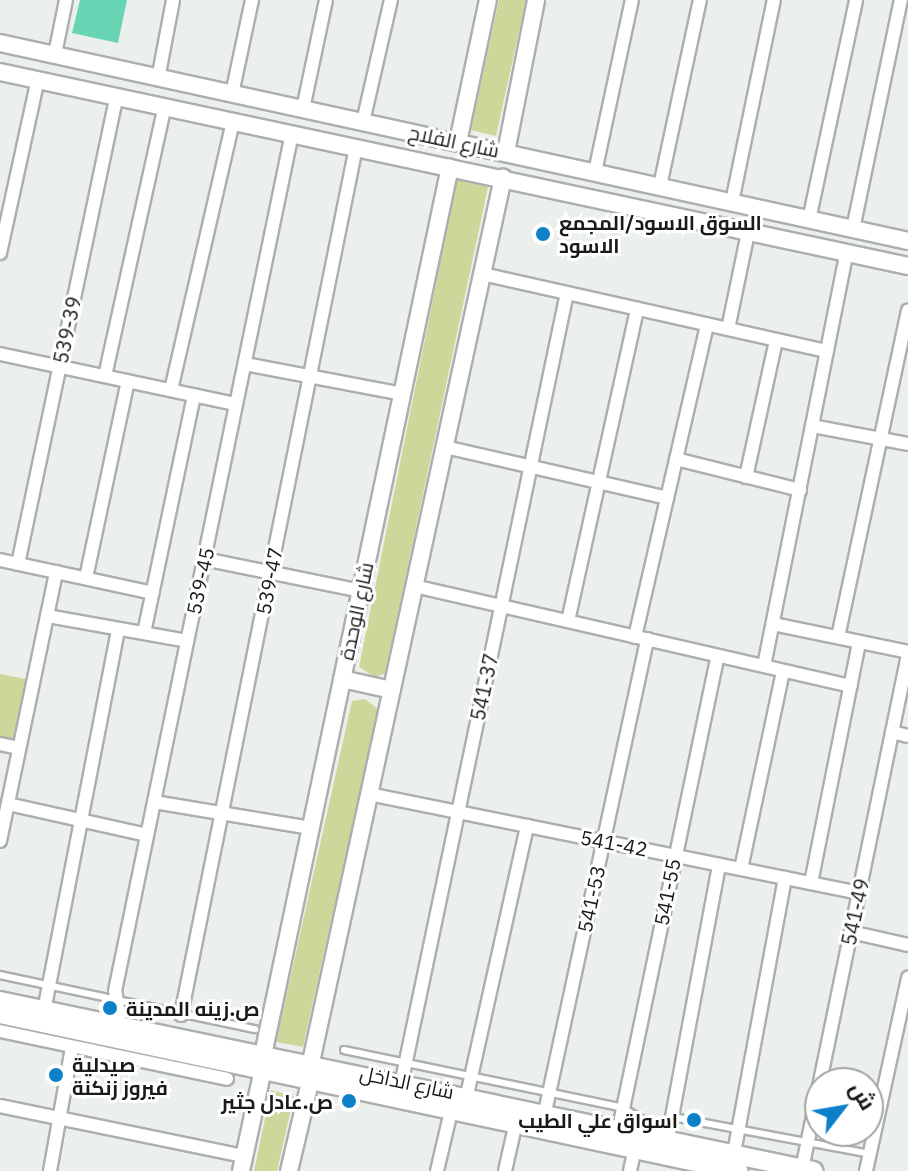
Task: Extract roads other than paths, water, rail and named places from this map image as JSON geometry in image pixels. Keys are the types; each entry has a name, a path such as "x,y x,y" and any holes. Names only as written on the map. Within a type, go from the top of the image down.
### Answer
{"main road":[{"name":"شارع الداخل","path":"0,1001 44,1011 116,1040"},
{"name":"شارع الداخل","path":"0,1014 116,1040 311,1070 452,1107 635,1147 807,1170"},
{"name":"شارع الداخل","path":"311,1070 404,1071 469,1086 545,1112 659,1136 736,1162"}],"street":[{"path":"55,54 66,0"},
{"path":"158,79 173,0"},
{"path":"232,94 252,0"},
{"path":"303,109 326,0"},
{"path":"363,122 391,0"},
{"path":"458,142 488,0"},
{"path":"506,152 536,0"},
{"path":"595,172 632,0"},
{"path":"660,186 700,0"},
{"path":"732,202 774,0"},
{"path":"809,220 856,0"},
{"path":"853,229 901,0"},
{"name":"شارع الفلاح","path":"0,43 908,241"},
{"name":"شارع الفلاح","path":"0,72 908,266"},
{"path":"0,253 38,79"},
{"name":"539-39","path":"18,564 117,96"},
{"path":"105,376 165,106"},
{"path":"171,390 233,121"},
{"name":"539-45","path":"116,1040 116,1004 147,835 292,133"},
{"name":"539-47","path":"181,1015 356,147"},
{"name":"شارع الوحدة","path":"243,1164 450,167"},
{"path":"289,1171 503,178"},
{"path":"728,329 748,232"},
{"path":"764,666 847,252"},
{"path":"482,274 827,351"},
{"name":"541-37","path":"404,1071 567,293"},
{"path":"568,621 637,309"},
{"path":"838,637 908,310"},
{"name":"541-53","path":"545,1112 604,841 667,498 707,324"},
{"path":"746,477 776,340"},
{"path":"0,354 236,404"},
{"path":"245,364 402,394"},
{"path":"86,578 128,381"},
{"path":"144,633 194,395"},
{"path":"812,426 908,444"},
{"path":"445,447 667,498"},
{"path":"676,459 800,490"},
{"path":"204,559 361,591"},
{"path":"0,560 152,593"},
{"path":"0,841 56,572"},
{"path":"414,586 851,686"},
{"path":"47,616 187,641"},
{"path":"773,624 908,653"},
{"path":"44,1011 118,629"},
{"path":"811,883 859,642"},
{"name":"541-49","path":"823,1067 908,653"},
{"name":"541-55","path":"619,1128 718,656"},
{"path":"741,869 783,671"},
{"path":"342,679 392,690"},
{"path":"892,732 908,736"},
{"path":"0,744 19,748"},
{"name":"541-42","path":"369,794 859,893"},
{"path":"154,802 311,828"},
{"path":"8,804 147,835"},
{"path":"469,1086 527,826"},
{"path":"659,1136 670,1116 719,865"},
{"path":"736,1162 738,1131 785,878"},
{"path":"851,932 908,945"},
{"path":"866,1171 908,978"},
{"path":"0,1031 72,1047 116,1040 227,1079"},
{"path":"50,1171 72,1047"},
{"path":"0,1106 243,1164"},
{"path":"437,1171 452,1107"},
{"path":"505,1171 516,1122"},
{"path":"630,1171 635,1147"},
{"name":"541-49","path":"807,1147 807,1170"}],"lane":[{"path":"0,975 116,1004 255,1029"},
{"path":"344,1050 404,1071"},
{"path":"469,1086 549,1093 623,1108 645,1121 659,1136"},
{"path":"670,1116 804,1143"},
{"path":"826,1147 870,1154"}],"place":[{"name":"السوق الاسود/المجمع الاسود","path":"543,234"},
{"name":"ص.زينه المدينة","path":"110,1008"},
{"name":"صيدلية فيروز زنكنة","path":"56,1075"},
{"name":"ص.عادل جثير","path":"349,1101"},
{"name":"اسواق علي الطيب","path":"694,1120"}]}
